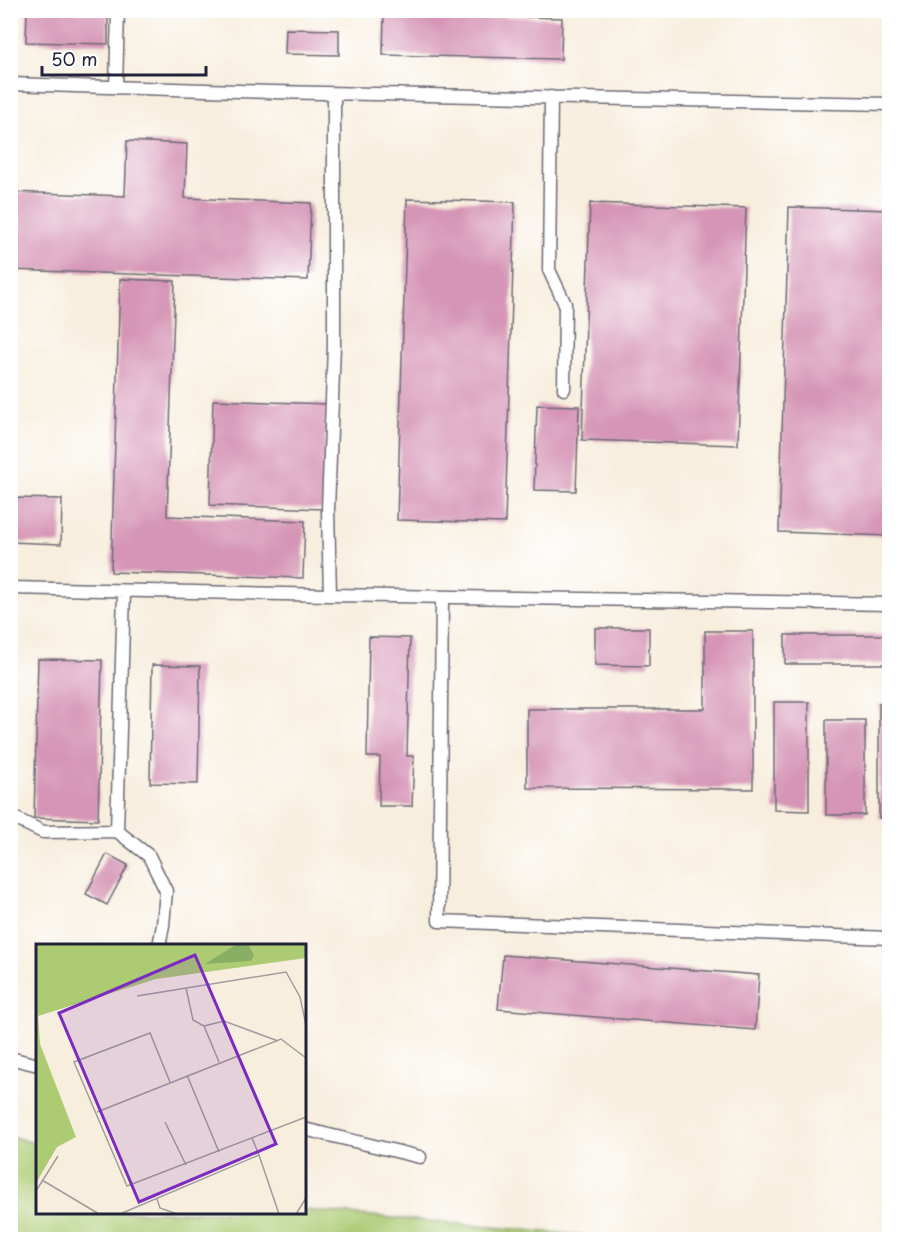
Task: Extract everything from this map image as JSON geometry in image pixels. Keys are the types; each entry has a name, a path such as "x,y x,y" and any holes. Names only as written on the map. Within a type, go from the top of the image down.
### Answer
{"lane":[{"path":"116,87 118,10"},
{"path":"10,84 334,94 890,104"},
{"path":"330,596 328,510 334,345 334,94"},
{"path":"551,97 549,270 565,304 564,388"},
{"path":"10,588 330,596 890,604"},
{"path":"117,831 124,592"},
{"path":"442,597 439,921 890,938"},
{"path":"10,816 43,832 117,831 150,856 166,891 164,925 159,944"},
{"path":"10,1058 36,1064"},
{"path":"306,1129 420,1157"}],"green space":[{"path":"11,1136 36,1144 36,1214 306,1214 306,1210 621,1239 11,1239"}],"building":[{"path":"27,10 108,10 108,44 26,42"},
{"path":"384,13 562,18 561,59 383,55"},
{"path":"286,29 339,30 339,55 285,54"},
{"path":"127,141 187,144 185,198 311,203 308,280 10,270 10,192 125,196"},
{"path":"407,199 515,202 505,523 397,520"},
{"path":"590,203 746,208 738,445 582,440"},
{"path":"789,207 890,210 888,536 779,532"},
{"path":"120,279 175,281 167,516 305,521 303,578 111,572"},
{"path":"213,400 327,404 323,509 210,505"},
{"path":"537,405 579,406 576,491 534,490"},
{"path":"10,498 62,499 61,544 10,542"},
{"path":"595,628 649,628 649,666 595,665"},
{"path":"705,631 753,631 753,789 527,788 527,709 705,709"},
{"path":"785,635 886,635 886,664 785,664"},
{"path":"369,637 410,638 407,756 414,756 412,806 379,806 380,757 367,757"},
{"path":"38,659 102,660 98,820 34,818"},
{"path":"152,665 200,666 198,784 150,783"},
{"path":"774,702 809,702 809,811 774,810"},
{"path":"879,704 890,704 890,818 879,818"},
{"path":"826,720 865,720 865,815 826,815"},
{"path":"107,854 128,865 107,905 86,894"},
{"path":"503,955 759,975 755,1030 498,1009"}]}
